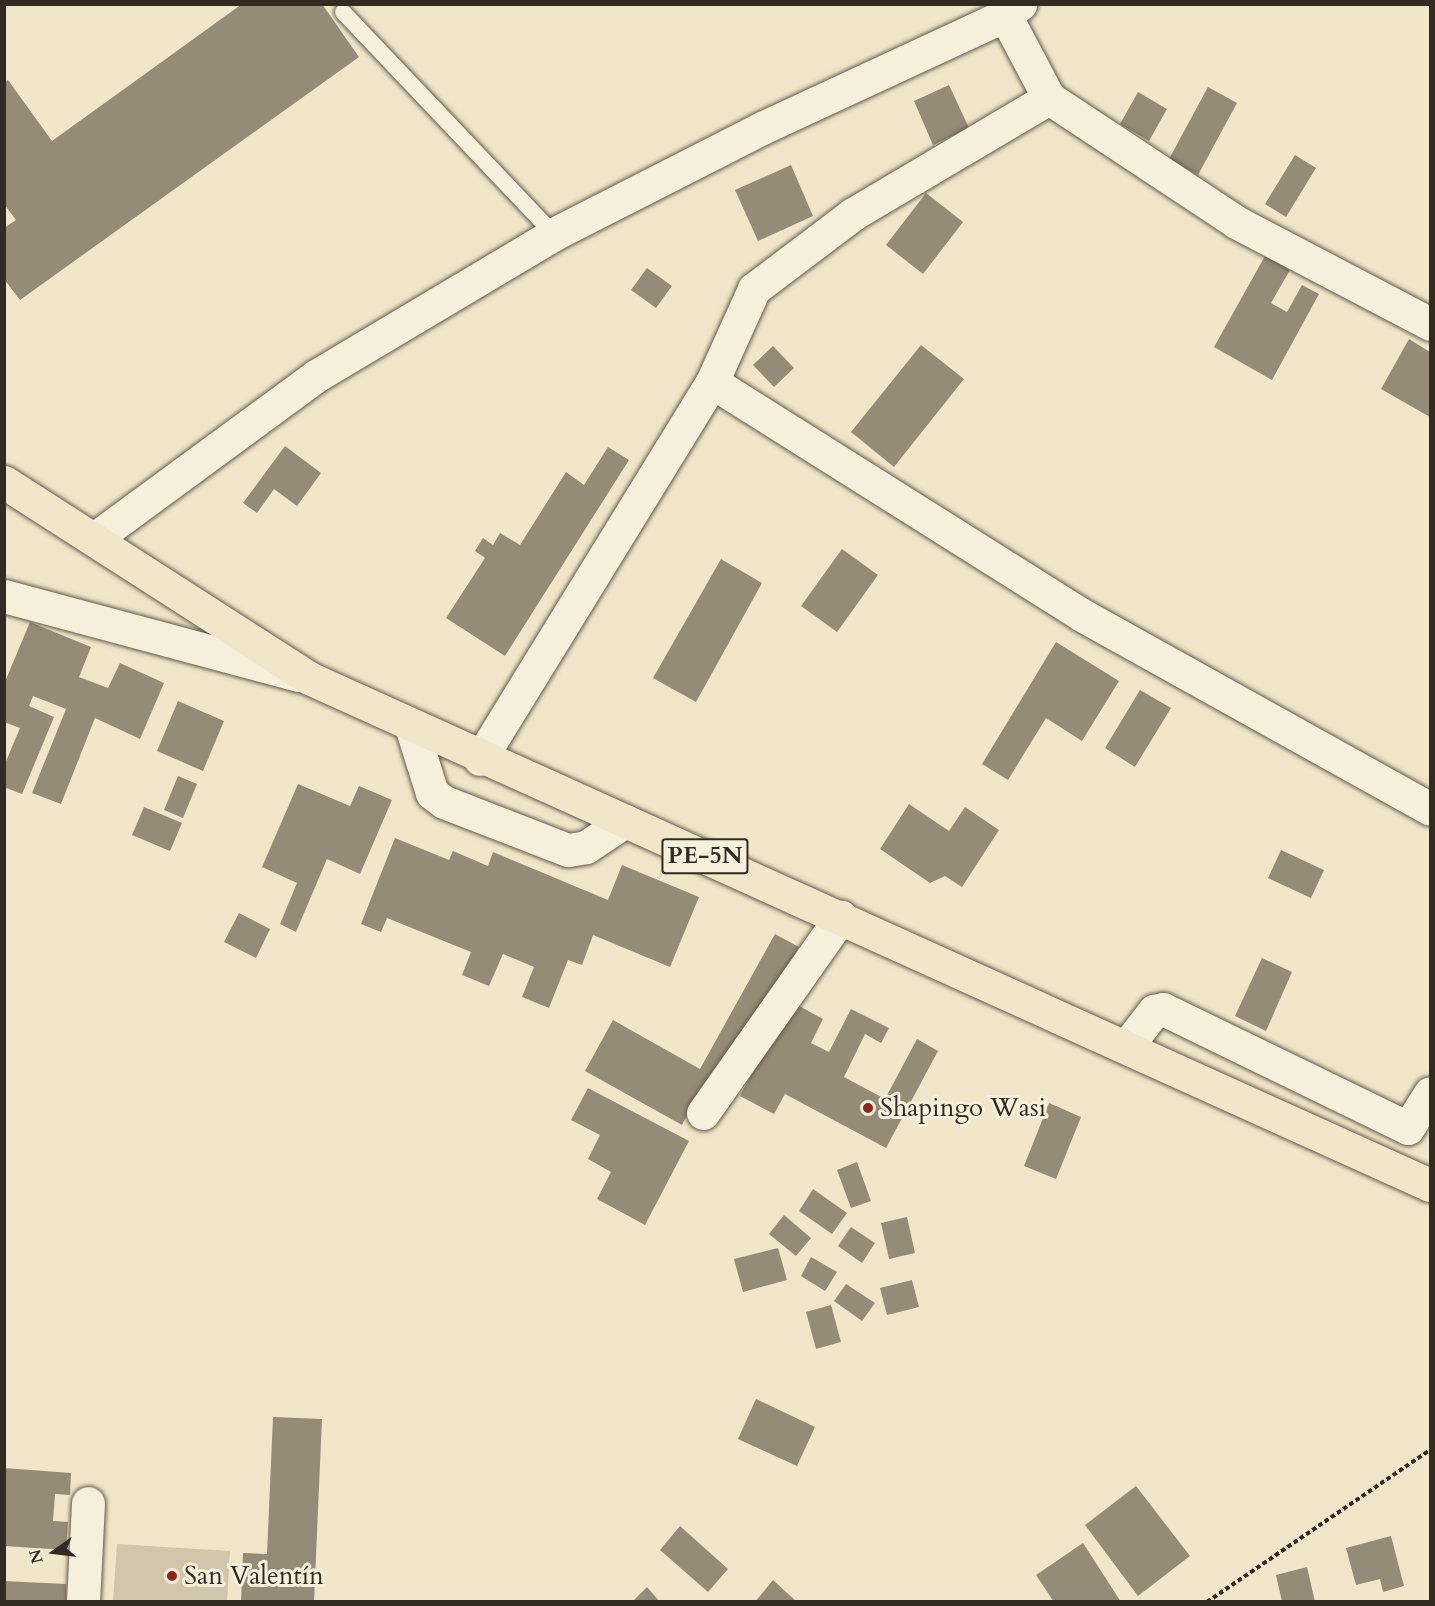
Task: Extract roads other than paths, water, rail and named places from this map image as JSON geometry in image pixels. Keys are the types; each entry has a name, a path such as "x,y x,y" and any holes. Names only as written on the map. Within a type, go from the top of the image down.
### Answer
{"highway":[{"name":"PE-5N","path":"4,482 309,678 480,759 841,917 1431,1185"}],"street":[{"path":"93,539 316,376 554,234 762,128 1012,10 1049,98 1236,222 1431,324"},
{"path":"480,759 712,382 754,290 853,214 1049,98"},
{"path":"712,382 1082,615 1431,808"},
{"path":"4,596 309,678"},
{"path":"411,726 432,793 444,802 568,850 586,847 624,821"},
{"path":"703,1113 841,917"},
{"path":"1126,1047 1154,1011 1163,1009 1419,1132"},
{"path":"1382,1163 1419,1132 1431,1093"},
{"path":"83,1602 88,1503"}],"lane":[{"path":"343,12 554,234"}],"place":[{"name":"Shapingo Wasi","path":"868,1108"},
{"name":"San Valentín","path":"172,1576"}]}
